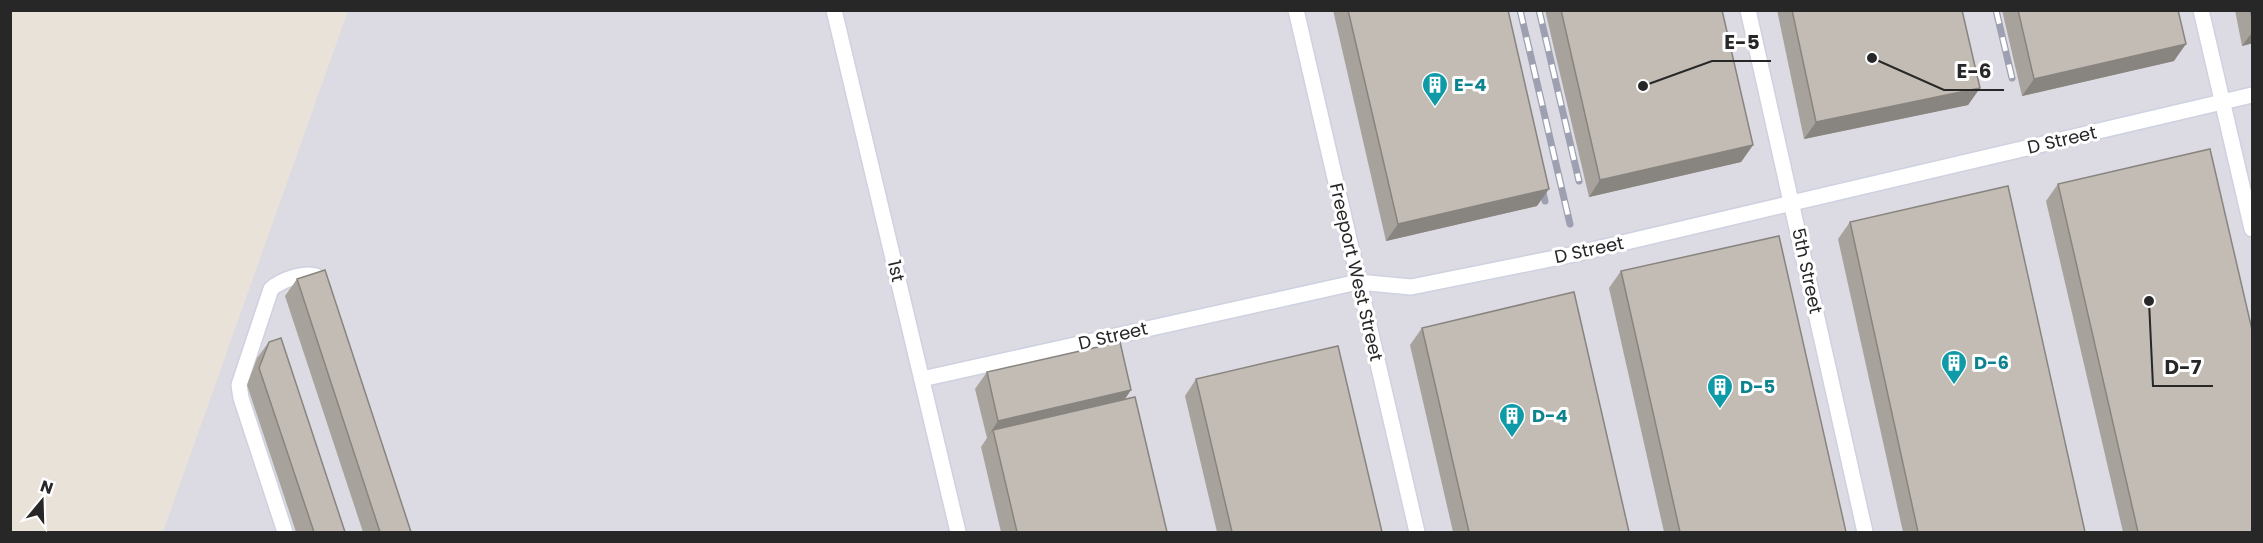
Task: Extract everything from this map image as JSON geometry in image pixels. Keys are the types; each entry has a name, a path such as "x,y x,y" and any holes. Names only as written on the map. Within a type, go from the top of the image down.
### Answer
{"lane":[{"name":"1st","path":"834,10 958,532"},
{"name":"Freeport West Street","path":"1296,10 1417,532"},
{"name":"5th Street","path":"1748,10 1865,532"},
{"path":"2201,10 2253,229"},
{"name":"D Street","path":"922,379 1358,282 1411,287 1575,254 2253,95"},
{"path":"285,532 241,398 239,385 272,288 277,283 310,274 320,281 327,303"}],"shaded area":[{"path":"348,11 2252,11 2252,532 163,532"}],"building":[{"name":"E-4","path":"1348,10 1508,10 1549,189 1398,224"},
{"path":"1561,10 1722,10 1753,145 1600,180"},
{"path":"1792,10 1962,10 1980,88 1816,122"},
{"path":"2018,10 2178,10 2186,44 2034,79"},
{"path":"2210,149 2253,334 2253,532 2138,532 2058,184"},
{"name":"D-6","path":"2008,186 2085,532 1918,532 1850,222"},
{"name":"D-5","path":"1779,236 1846,532 1680,532 1621,271"},
{"path":"325,270 411,532 380,532 297,279"},
{"name":"D-4","path":"1574,292 1629,532 1469,532 1422,328"},
{"path":"281,338 345,532 314,532 259,368 269,342"},
{"path":"1120,342 1131,390 998,421 987,372"},
{"path":"1338,346 1382,532 1232,532 1196,379"},
{"path":"1135,397 1167,532 1017,532 993,430"}],"railway":[{"path":"1520,10 1570,224"},
{"path":"1539,10 1579,181"},
{"path":"1996,10 2012,78"},
{"path":"1540,180 1545,201"}],"place":[{"name":"E-6","path":"1872,58"},
{"name":"E-5","path":"1643,86"},
{"name":"E-4","path":"1435,108"},
{"name":"D-7","path":"2149,301"},
{"name":"D-6","path":"1954,386"},
{"name":"D-5","path":"1720,410"},
{"name":"D-4","path":"1512,439"}]}
